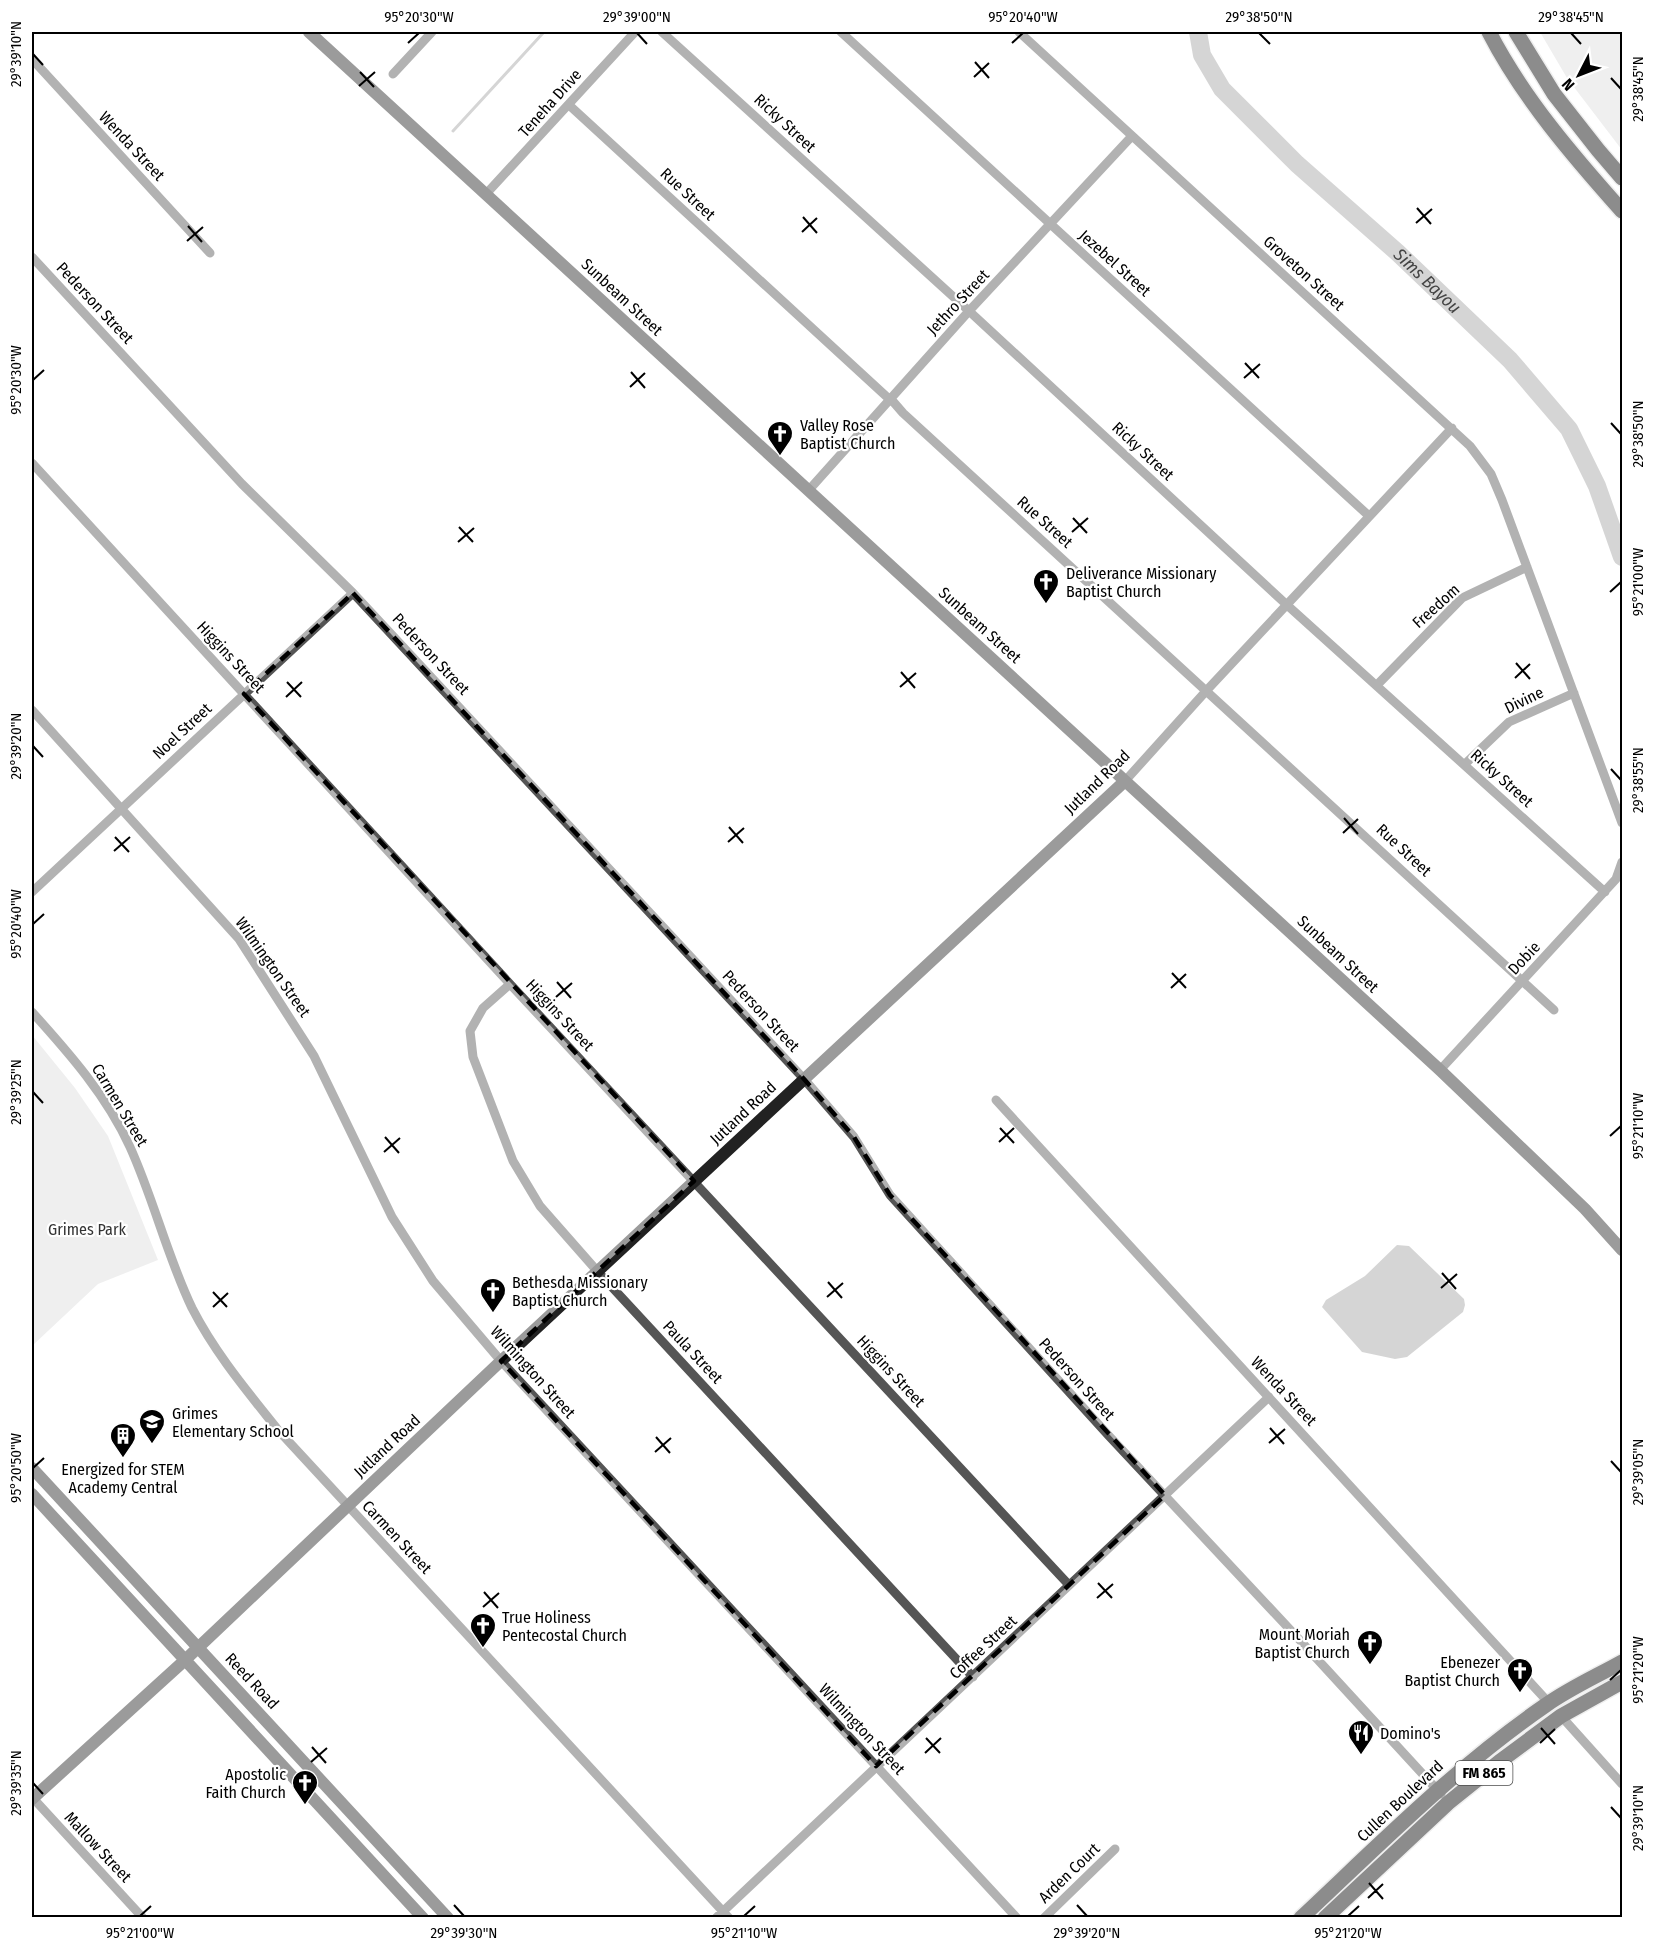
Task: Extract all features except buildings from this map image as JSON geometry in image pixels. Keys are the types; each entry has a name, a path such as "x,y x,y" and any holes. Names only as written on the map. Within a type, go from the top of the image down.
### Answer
{"main road":[{"path":"1490,32 1536,108 1581,165 1623,211"},
{"path":"1516,32 1554,94 1623,178"},
{"path":"1581,165 1598,150"},
{"name":"Cullen Boulevard","path":"1301,1917 1438,1790 1499,1738 1549,1703 1623,1662"},
{"name":"Cullen Boulevard","path":"1325,1917 1448,1803 1499,1762 1561,1716 1623,1682"},
{"path":"1342,1879 1360,1884"}],"street":[{"name":"Sunbeam Street","path":"309,32 1440,1070 1585,1209 1623,1250"},
{"path":"393,74 432,32"},
{"name":"Teneha Drive","path":"486,194 635,32"},
{"name":"Ricky Street","path":"662,32 969,311 1287,605 1605,892"},
{"name":"Jezebel Street","path":"841,32 1369,516"},
{"name":"Groveton Street","path":"1019,32 1470,446 1491,474 1527,567"},
{"name":"Wenda Street","path":"32,60 210,253"},
{"name":"Rue Street","path":"569,105 1554,1010"},
{"name":"Jethro Street","path":"808,490 969,311 1132,136"},
{"name":"Pederson Street","path":"32,257 242,484 353,593 804,1079 854,1137 890,1195 1108,1436 1448,1803"},
{"name":"Jutland Road","path":"32,1798 198,1647 694,1180 1125,781 1452,428"},
{"name":"Higgins Street","path":"32,463 510,984 1069,1585"},
{"path":"1527,567 1623,823"},
{"name":"Freedom","path":"1377,685 1462,598 1527,567"},
{"name":"Noel Street","path":"32,892 353,593"},
{"name":"Divine","path":"1465,764 1509,722 1574,693"},
{"name":"Wilmington Street","path":"32,710 239,939 314,1056 392,1217 433,1281 501,1361 1017,1917"},
{"name":"Dobie","path":"1440,1070 1605,892 1616,879 1623,862"},
{"name":"Paula Street","path":"510,984 483,1008 470,1031 473,1058 513,1161 540,1206 598,1272 973,1677"},
{"name":"Carmen Street","path":"32,1012 85,1073 129,1145 177,1277 208,1337 227,1367 278,1430 722,1915"},
{"name":"Wenda Street","path":"996,1100 1549,1703"},
{"name":"Coffee Street","path":"722,1915 876,1766 1269,1397"},
{"name":"Reed Road","path":"32,1468 448,1917"},
{"path":"32,1494 419,1913 429,1897"},
{"path":"67,1533 79,1520"},
{"path":"1561,1716 1623,1784"},
{"path":"294,1778 308,1766"},
{"name":"Mallow Street","path":"32,1798 143,1917"},
{"name":"Arden Court","path":"1044,1917 1115,1849"}],"highlighted area":[{"path":"353,593 804,1079 854,1137 890,1195 1165,1495 876,1766 501,1361 694,1181 244,694"}],"green space":[{"path":"1540,32 1622,32 1622,150 1567,78"},
{"name":"Grimes Park","path":"32,1035 75,1088 108,1136 158,1260 98,1284 32,1346"}],"shaded area":[{"path":"1397,1245 1409,1246 1464,1299 1465,1305 1463,1312 1407,1357 1395,1359 1362,1352 1322,1307 1326,1300 1365,1276"}],"waterway":[{"path":"453,131 544,32"},
{"name":"Sims Bayou","path":"1198,32 1202,55 1222,89 1297,164 1398,253 1510,360 1569,429 1597,486 1622,557"}],"place":[{"name":"Valley Rose Baptist Church","path":"780,457"},
{"name":"Deliverance Missionary Baptist Church","path":"1046,605"},
{"name":"Bethesda Missionary Baptist Church","path":"493,1314"},
{"name":"Grimes Elementary School","path":"152,1445"},
{"name":"Energized for STEM Academy Central","path":"123,1459"},
{"name":"True Holiness Pentecostal Church","path":"483,1649"},
{"name":"Mount Moriah Baptist Church","path":"1370,1666"},
{"name":"Ebenezer Baptist Church","path":"1520,1694"},
{"name":"Domino's","path":"1361,1756"},
{"name":"Apostolic Faith Church","path":"305,1806"}]}
